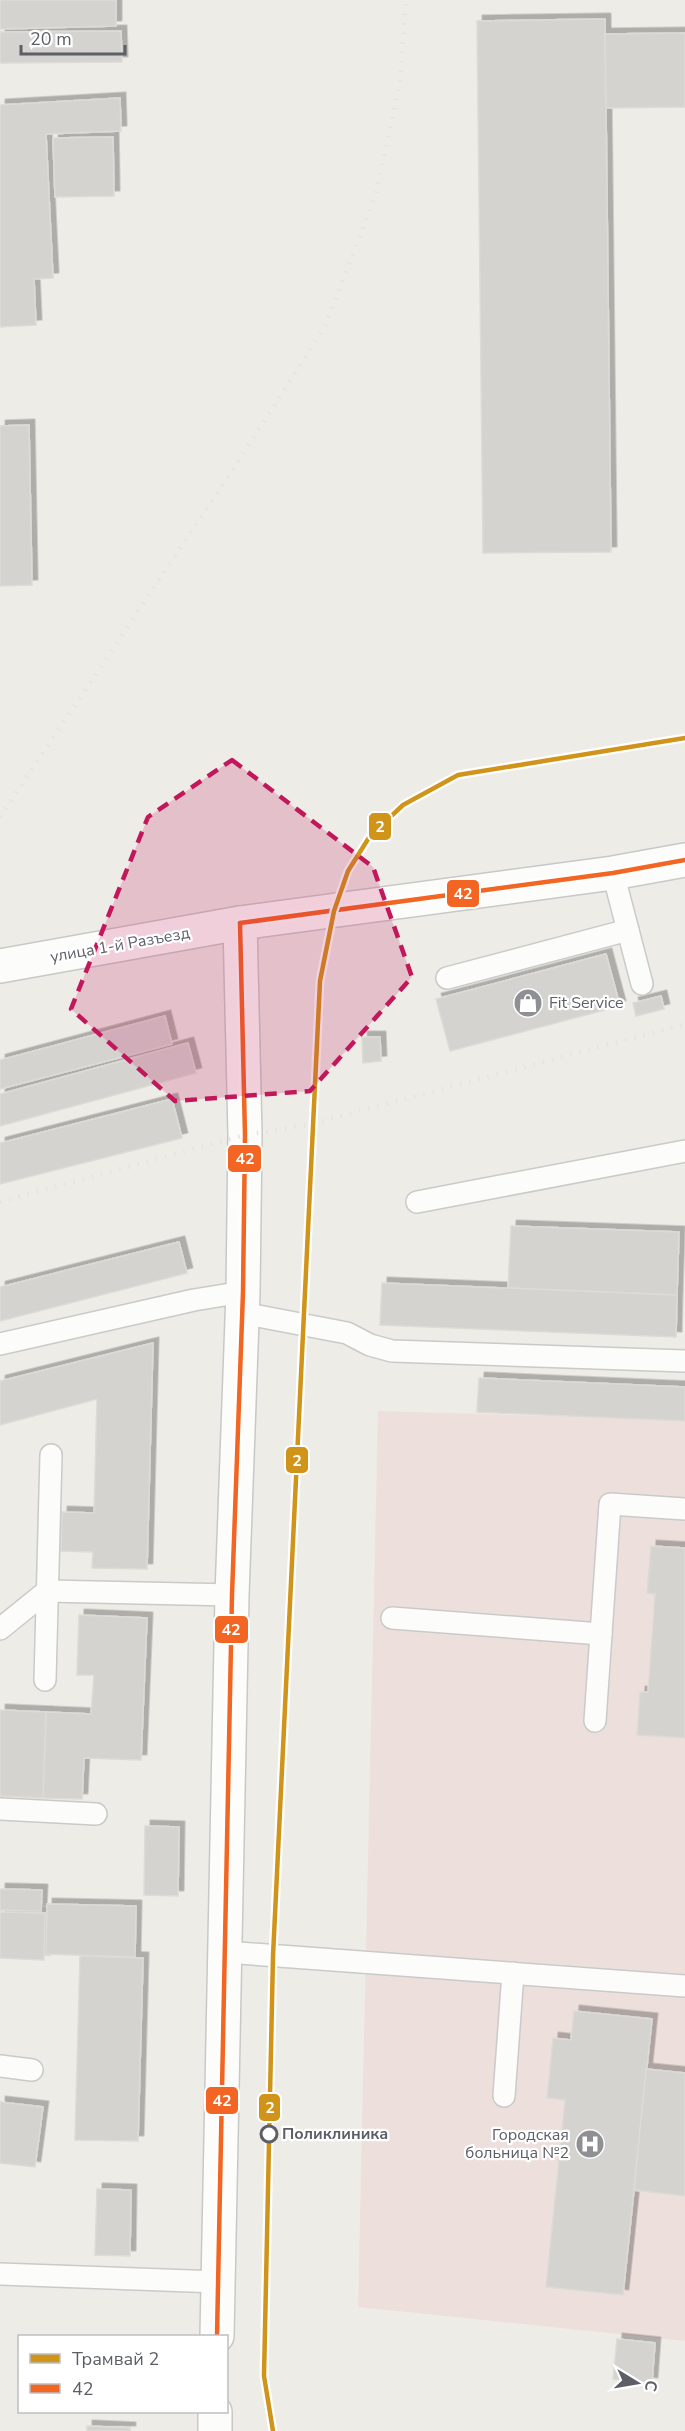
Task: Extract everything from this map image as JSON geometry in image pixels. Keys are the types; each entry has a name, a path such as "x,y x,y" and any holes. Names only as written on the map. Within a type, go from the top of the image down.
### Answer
{"main road":[{"name":"улица 1-й Разъезд","path":"0,966 240,923 613,873 685,860"},
{"path":"217,2335 232,1595 245,1136 240,923"},
{"path":"215,2413 215,2431"}],"lane":[{"path":"613,873 642,984"},
{"path":"447,978 628,930"},
{"path":"417,1202 685,1151"},
{"path":"0,1344 194,1300 242,1303 347,1333 370,1345 392,1351 685,1361"},
{"path":"45,1680 51,1455"},
{"path":"595,1721 610,1504 685,1509"},
{"path":"0,1629 47,1591 232,1595"},
{"path":"392,1618 601,1634"},
{"path":"0,1809 96,1814"},
{"path":"225,1952 685,1986"},
{"path":"504,2096 513,1974"},
{"path":"0,2066 32,2070"},
{"path":"0,2274 218,2282"}],"highlighted area":[{"path":"232,760 373,867 412,977 310,1091 175,1101 71,1009 148,817"}],"shaded area":[{"path":"378,1411 685,1420 685,2341 358,2307"}],"building":[{"path":"0,0 116,0 116,26 0,29"},
{"path":"605,19 611,552 483,553 477,21"},
{"path":"121,31 122,62 0,63 0,32"},
{"path":"685,33 685,107 606,108 605,34"},
{"path":"120,98 121,131 46,134 53,278 34,279 36,325 0,327 0,105"},
{"path":"113,137 114,196 55,197 53,138"},
{"path":"29,425 32,585 0,586 0,426"},
{"name":"Fit Service","path":"606,954 620,1006 450,1051 436,999"},
{"path":"661,996 664,1009 636,1016 633,1003"},
{"path":"165,1016 172,1044 0,1089 0,1060"},
{"path":"362,1037 380,1037 381,1061 363,1063"},
{"path":"188,1043 196,1073 0,1126 0,1094"},
{"path":"172,1099 182,1138 0,1184 0,1143"},
{"path":"511,1226 679,1232 677,1295 508,1288"},
{"path":"179,1242 187,1273 0,1321 0,1287"},
{"path":"382,1283 677,1295 676,1337 380,1325"},
{"path":"153,1343 147,1569 92,1568 93,1552 61,1551 62,1512 94,1513 97,1399 0,1425 0,1381"},
{"path":"479,1378 685,1387 685,1421 477,1412"},
{"path":"651,1546 685,1548 685,1738 637,1735 640,1692 648,1692 655,1594 647,1593"},
{"path":"79,1615 147,1618 141,1760 84,1758 82,1799 43,1798 46,1712 91,1714 94,1675 77,1675"},
{"path":"0,1710 46,1712 43,1798 0,1796"},
{"path":"145,1826 179,1827 178,1896 144,1895"},
{"path":"0,1889 42,1890 41,1911 0,1910"},
{"path":"47,1904 136,1906 135,1957 46,1954"},
{"path":"0,1912 45,1913 44,1960 0,1958"},
{"path":"80,1956 143,1958 138,2141 75,2140"},
{"path":"574,2011 652,2019 623,2295 546,2287 565,2100 547,2098 553,2038 571,2040"},
{"path":"646,2069 685,2073 685,2196 634,2190"},
{"path":"0,2102 43,2107 35,2167 0,2163"},
{"path":"97,2189 131,2190 130,2256 95,2255"},
{"path":"617,2339 655,2343 652,2383 613,2379"},
{"path":"87,2426 130,2428 130,2431 87,2431"}],"railway":[{"path":"0,817 234,468 325,327 376,194 400,83 406,0"},
{"path":"0,1202 245,1135 312,1124 685,1024"}],"tram line":[{"name":"2","path":"273,2431 264,2376 273,1956 320,981 334,911 348,871 370,836 403,805 458,775 685,738"}],"transit line":[{"name":"42","path":"240,923 613,873 685,860"},
{"name":"42","path":"217,2335 232,1595 243,1292 245,1135 240,923"}],"place":[{"name":"Fit Service","path":"528,1003"},
{"name":"Поликлиника","path":"269,2134"},
{"name":"Городская больница №2","path":"590,2144"}]}
